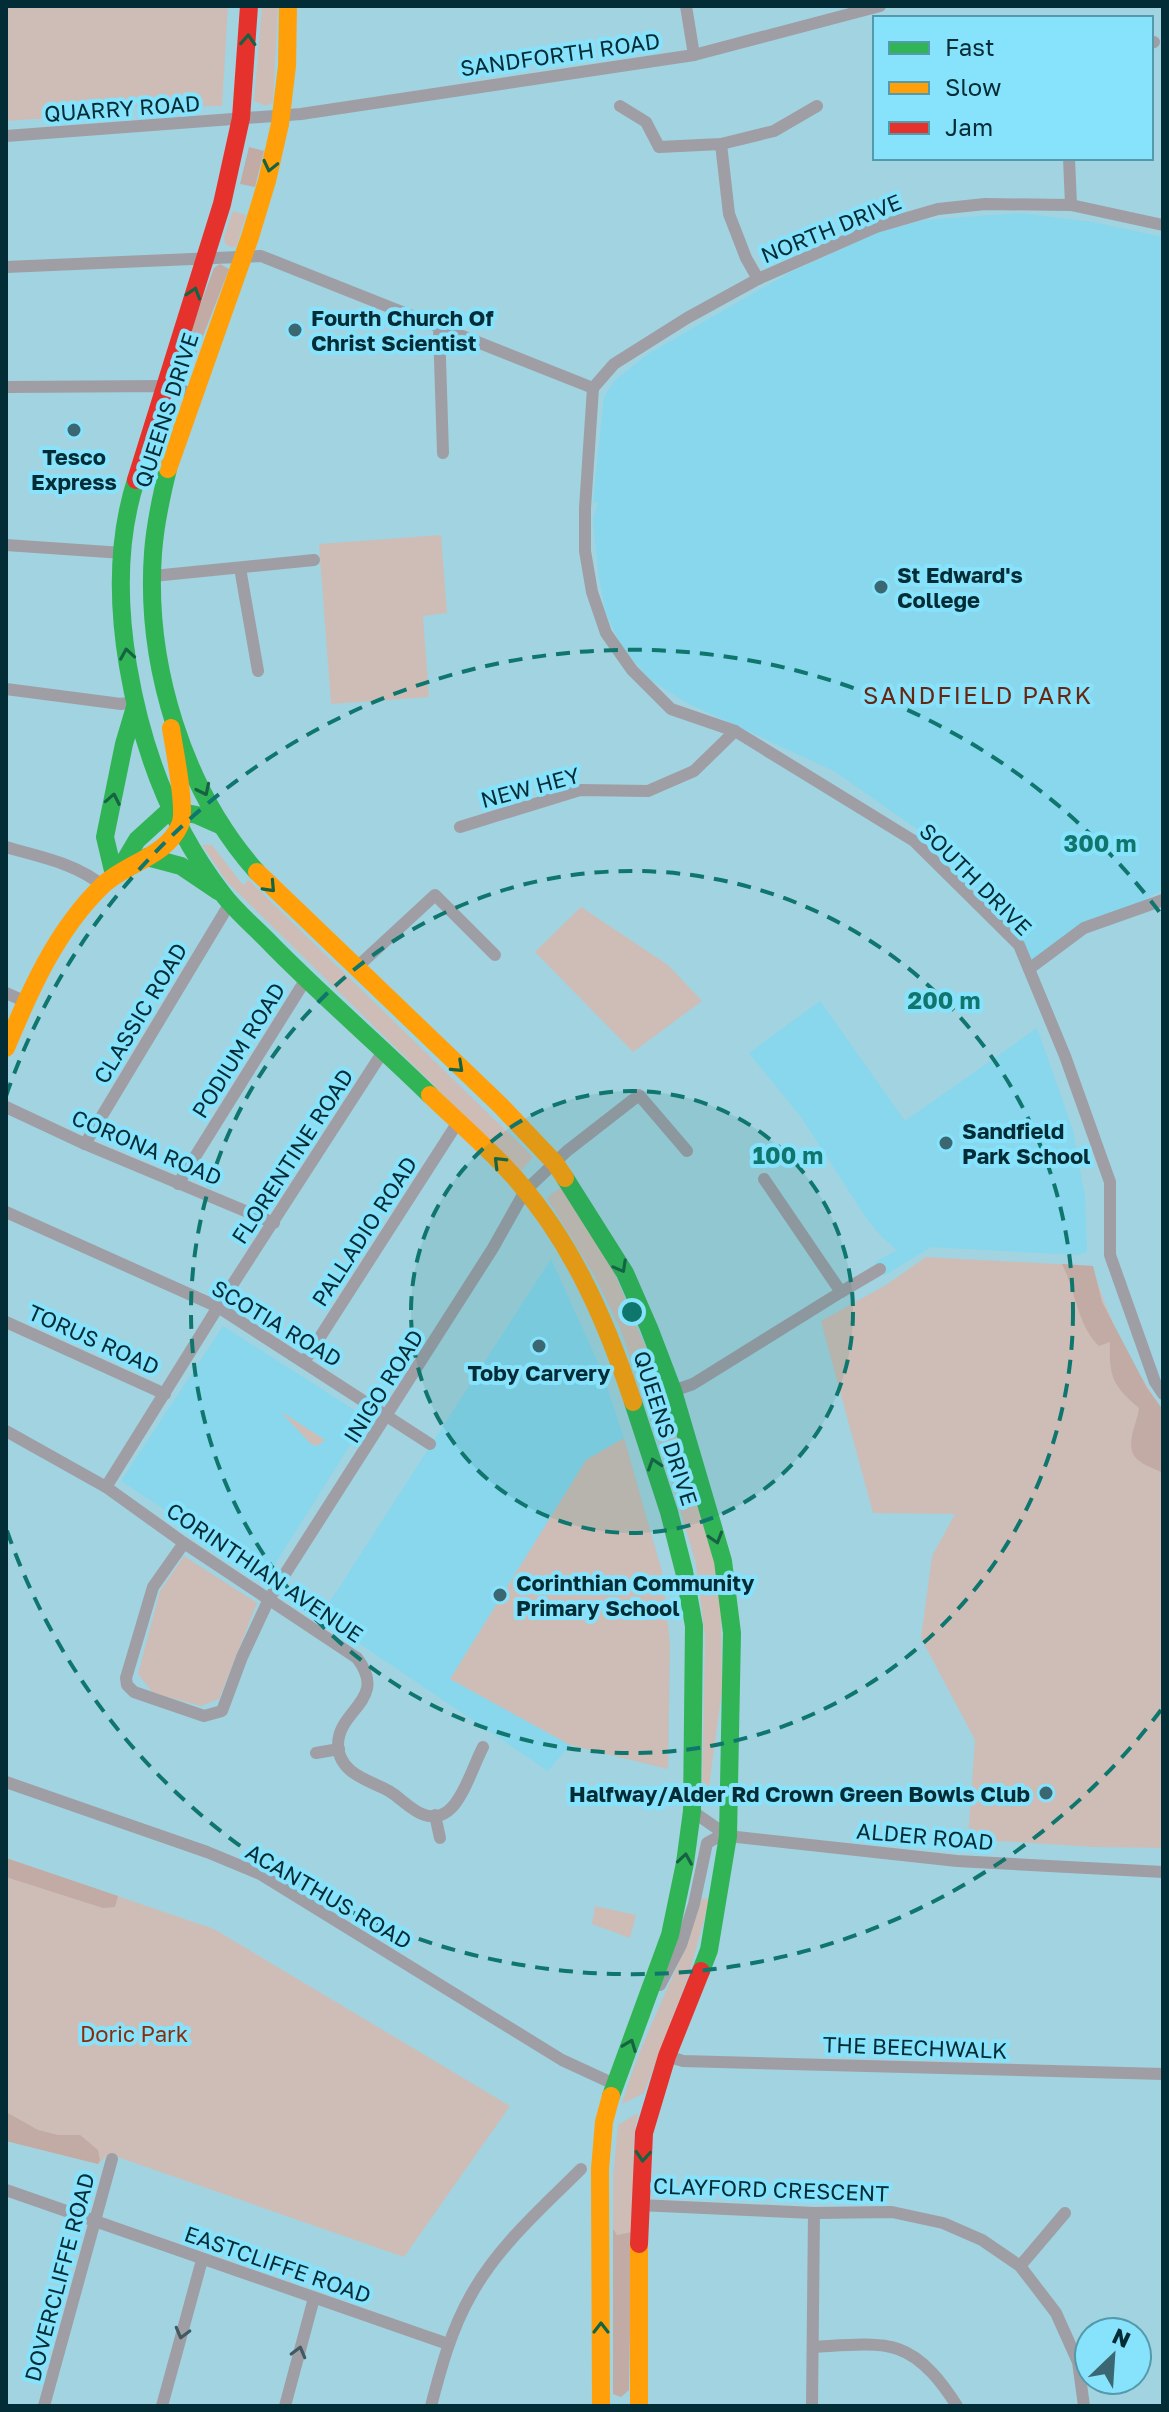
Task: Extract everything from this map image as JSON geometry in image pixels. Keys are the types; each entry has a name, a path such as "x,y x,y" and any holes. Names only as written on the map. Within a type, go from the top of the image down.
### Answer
{"main road":[{"name":"QUEENS DRIVE","path":"249,6 241,118 220,213 131,495 123,553 121,615 135,705 147,752 177,816 227,899 306,979 458,1122 525,1191 552,1226 613,1341 669,1512 694,1626 692,1811 670,1935 614,2084 604,2122 600,2169 601,2406"},
{"name":"QUEENS DRIVE","path":"288,6 289,35 281,116 263,197 245,257 170,460 161,495 153,576 152,626 168,701 194,769 222,826 271,888 500,1105 555,1163 593,1219 625,1273 673,1391 723,1561 732,1633 728,1836 709,1950 667,2056 644,2133 639,2205 639,2406"},
{"path":"112,878 167,844 177,816 168,701"},
{"name":"QUEENS DRIVE","path":"112,878 105,837 135,705"},
{"name":"QUEENS DRIVE","path":"177,816 202,816 222,826"},
{"path":"6,1048 24,1001 60,936 112,878 137,840 177,816"},
{"path":"147,857 181,866 227,899"}],"street":[{"path":"686,6 694,55"},
{"name":"SANDFORTH ROAD","path":"241,118 281,116 694,55 880,6"},
{"path":"620,106 646,122 659,147 721,144 774,131 817,106"},
{"name":"QUARRY ROAD","path":"6,136 241,118"},
{"path":"721,144 729,214 746,258 758,279"},
{"path":"1069,160 1071,205"},
{"name":"NORTH DRIVE","path":"593,388 614,364 687,318 758,279 876,227 938,209 985,204 1071,205 1163,225"},
{"path":"6,267 261,256 593,388"},
{"path":"439,328 443,453"},
{"path":"6,387 165,386 194,394"},
{"name":"SOUTH DRIVE","path":"593,388 585,551 592,592 606,633 632,670 671,709 735,731 914,841 1019,945 1065,1056 1110,1182 1110,1255 1155,1382 1163,1394"},
{"path":"6,545 123,553"},
{"path":"153,576 314,560"},
{"path":"240,568 258,671"},
{"path":"6,689 135,705"},
{"name":"NEW HEY","path":"460,827 580,790 648,791 694,771 735,731"},
{"path":"6,847 112,878"},
{"path":"355,969 435,895 495,955"},
{"name":"CLASSIC ROAD","path":"85,1144 202,947 227,899"},
{"path":"1029,969 1084,928 1163,900"},
{"name":"PODIUM ROAD","path":"178,1184 306,979"},
{"path":"6,993 24,1001"},
{"name":"FLORENTINE ROAD","path":"106,1487 384,1050"},
{"name":"INIGO ROAD","path":"184,1543 153,1587 126,1678 127,1685 134,1692 204,1716 222,1711 242,1657 269,1599 505,1230 525,1191 639,1095 687,1151"},
{"name":"CORONA ROAD","path":"6,1107 85,1144 274,1223"},
{"name":"PALLADIO ROAD","path":"304,1362 458,1122"},
{"path":"764,1179 841,1292"},
{"name":"SCOTIA ROAD","path":"6,1212 218,1307 430,1444"},
{"path":"673,1391 693,1384 880,1269"},
{"name":"TORUS ROAD","path":"6,1322 165,1394"},
{"name":"CORINTHIAN AVENUE","path":"6,1431 106,1487 357,1658 366,1672 364,1698 344,1723 339,1749"},
{"path":"316,1753 339,1749 351,1772 394,1795 410,1809 435,1815 447,1812 454,1804 483,1747"},
{"name":"ACANTHUS ROAD","path":"6,1782 207,1852 260,1874 562,2060 614,2084"},
{"name":"ALDER ROAD","path":"692,1811 728,1836 957,1861 1163,1872"},
{"path":"435,1815 440,1838"},
{"path":"643,2011 681,1945 694,1904 707,1843 728,1836"},
{"name":"THE BEECHWALK","path":"667,2056 683,2061 1163,2074"},
{"name":"DOVERCLIFFE ROAD","path":"44,2406 112,2159"},
{"path":"431,2406 448,2344 472,2293 518,2231 581,2169"},
{"name":"EASTCLIFFE ROAD","path":"6,2190 448,2344"},
{"name":"CLAYFORD CRESCENT","path":"639,2205 814,2213 892,2212 943,2223 982,2240 1020,2266 1056,2313 1078,2362 1084,2406"},
{"path":"812,2406 814,2213"},
{"path":"1020,2266 1065,2213"},
{"path":"162,2406 202,2260"},
{"path":"285,2406 314,2298"},
{"path":"814,2347 897,2348 919,2361 941,2382 957,2406"}],"shaded area":[{"path":"249,147 264,151 255,187 240,184"},
{"name":"St Edward's College","path":"1020,213 1092,222 1163,237 1163,890 1105,920 1033,965 997,910 917,829 834,771 685,702 648,678 620,643 606,614 593,520 598,503 593,502 604,397 614,381 648,354 789,273 877,233 925,220"},
{"path":"220,264 229,269 195,357 188,357 184,349 214,268"},
{"name":"Sandfield Park School","path":"820,1001 905,1121 1037,1028 1073,1130 1085,1197 1087,1252 1076,1255 931,1247 885,1275 875,1262 897,1250 867,1219 801,1117 749,1053"},
{"name":"Corinthian Community Primary School","path":"551,1259 601,1369 662,1572 670,1643 668,1769 570,1745 548,1771 320,1617"},
{"path":"1062,1264 1093,1266 1102,1302 1147,1388 1163,1410 1163,1473 1134,1455 1131,1442 1139,1408 1114,1379 1110,1342 1099,1346 1086,1328"},
{"path":"223,1326 367,1418 267,1577 121,1481"},
{"path":"6,1858 118,1896 115,1907 103,1908 6,1877"},
{"path":"6,2112 38,2130 58,2135 80,2135 98,2150 98,2164 6,2141"},
{"path":"613,2229 617,2235 632,2232 629,2390 621,2397 613,2394"}],"green space":[{"path":"6,6 228,6 222,106 103,107 103,99 87,99 86,109 77,111 77,116 6,121"},
{"path":"262,6 278,6 273,102 266,106 254,101"},
{"path":"233,211 246,215 236,247 230,247 225,244 224,237"},
{"path":"441,535 447,613 423,616 429,697 331,704 319,544"},
{"path":"202,845 212,845 243,885 249,880 533,1157 521,1171 227,882"},
{"path":"581,907 668,965 702,1001 633,1052 535,952"},
{"path":"561,1187 611,1265 665,1394 714,1561 721,1605 722,1691 709,1787 702,1787 705,1637 696,1564 662,1447 620,1328 594,1275 547,1198"},
{"path":"926,1257 1093,1266 1105,1304 1122,1341 1163,1410 1163,1848 968,1839 975,1740 921,1638 932,1556 955,1514 873,1513 821,1321 886,1285"},
{"path":"280,1411 325,1440 317,1446 311,1444"},
{"path":"624,1438 662,1572 670,1643 668,1769 570,1745 450,1679 586,1460"},
{"path":"184,1556 257,1603 219,1699 201,1706 153,1693 138,1674 160,1591"},
{"name":"Doric Park","path":"6,1858 214,1929 510,2106 404,2257 109,2154 98,2164 6,2141"},
{"path":"702,1898 710,1899 688,1977 644,2093 622,2104 640,2051 684,1950"},
{"path":"595,1906 636,1915 630,1938 592,1924"},
{"path":"638,2113 634,2138 632,2232 616,2235 613,2229 613,2176 618,2125"}],"traffic: fast":[{"path":"168,469 155,532 152,595 155,638 163,681 189,764 208,803 257,872"},
{"path":"136,480 122,549 121,596 125,643 141,727 173,814 187,841 233,907 430,1095"},
{"path":"114,875 105,837 135,707"},
{"path":"118,872 137,840 170,810 197,815 222,826"},
{"path":"147,857 181,866 218,891"},
{"path":"565,1178 625,1273 649,1328 673,1391 723,1561 732,1633 728,1836 709,1950 701,1971"},
{"path":"611,2096 670,1935 692,1811 694,1626 669,1512 633,1402"}],"traffic: slow":[{"path":"168,469 267,181 280,124 287,66 288,6"},
{"path":"6,1048 46,961 72,921 103,885 165,845 180,825 181,793 171,728"},
{"path":"257,872 500,1105 555,1163 565,1178"},
{"path":"430,1095 505,1167 548,1220 597,1308 633,1402"},
{"path":"601,2406 600,2169 604,2122 611,2096"},
{"path":"639,2244 639,2406"}],"traffic: jam":[{"path":"136,480 222,204 241,118 249,6"},
{"path":"639,2244 644,2133 667,2056 701,1971"}],"place":[{"name":"Fourth Church Of Christ Scientist","path":"295,330"},
{"name":"Tesco Express","path":"74,430"},
{"name":"St Edward's College","path":"881,587"},
{"name":"Sandfield Park School","path":"946,1143"},
{"name":"Toby Carvery","path":"539,1346"},
{"name":"Corinthian Community Primary School","path":"500,1595"},
{"name":"Halfway/Alder Rd Crown Green Bowls Club","path":"1046,1793"}],"district":[{"name":"SANDFIELD PARK","path":"978,694"}]}
